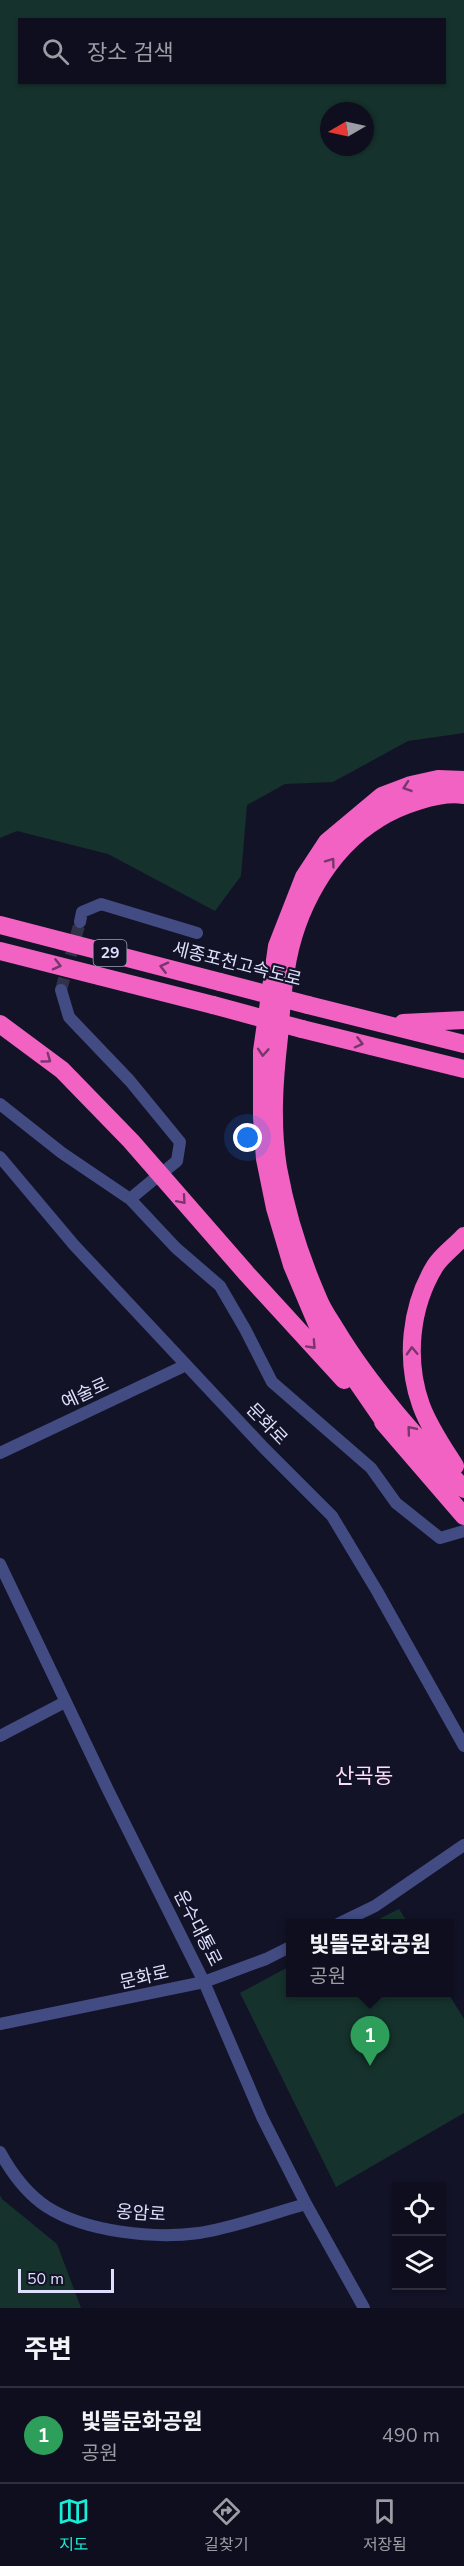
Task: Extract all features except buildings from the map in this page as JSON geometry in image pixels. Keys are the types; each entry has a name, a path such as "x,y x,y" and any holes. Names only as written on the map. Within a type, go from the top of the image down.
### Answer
{"highway":[{"path":"390,1430 317,1324 292,1265 274,1208 265,1159 262,1117 262,1051 277,946 304,878 327,842 382,796 411,785 438,779 464,780"},
{"path":"464,795 423,800 393,809 360,830 338,853 315,885 298,926 286,968 273,1096 278,1167 293,1229 318,1300 352,1357 413,1433 464,1489"},
{"name":"세종포천고속도로","path":"0,925 464,1044"},
{"name":"29","path":"0,951 464,1069"},
{"path":"385,1024 464,1020"},
{"path":"0,1024 62,1070 123,1133 247,1274 390,1430 464,1516"},
{"path":"464,1236 436,1265 419,1302 411,1336 413,1377 422,1407 464,1480"}],"street":[{"path":"80,922 82,912 101,904 197,933"},
{"path":"61,990 69,1017 130,1081 180,1142 177,1161 167,1169"},
{"path":"0,1104 62,1153 130,1199 176,1248 219,1286 245,1329 272,1382 371,1468 396,1503 440,1538 464,1531"},
{"name":"문화로","path":"0,1158 74,1245 332,1516 464,1746"},
{"path":"130,1199 153,1180"},
{"name":"예술로","path":"0,1453 186,1365"},
{"name":"운수대통로","path":"0,1564 65,1702 204,1982 262,2117 306,2204 364,2308"},
{"path":"0,1736 65,1702"},
{"path":"347,1919 375,1906 464,1845"},
{"name":"문화로","path":"0,2024 204,1982 286,1949"},
{"name":"옹암로","path":"0,2152 12,2173 47,2207 93,2227 143,2235 200,2233 306,2204"}],"green space":[{"path":"0,0 464,0 464,733 408,741 333,782 285,784 247,805 241,876 215,911 108,854 17,831 0,838"},
{"path":"399,1909 405,1919 379,1919"},
{"path":"286,1968 286,1997 450,1997 464,2019 464,2113 336,2187 240,1993"},
{"path":"0,2195 57,2244 81,2308 0,2308"}],"tunnel":[{"path":"61,990 80,922"}],"place":[{"name":"빛뜰문화공원","path":"370,2066"}],"district":[{"name":"산곡동","path":"364,1776"}]}
